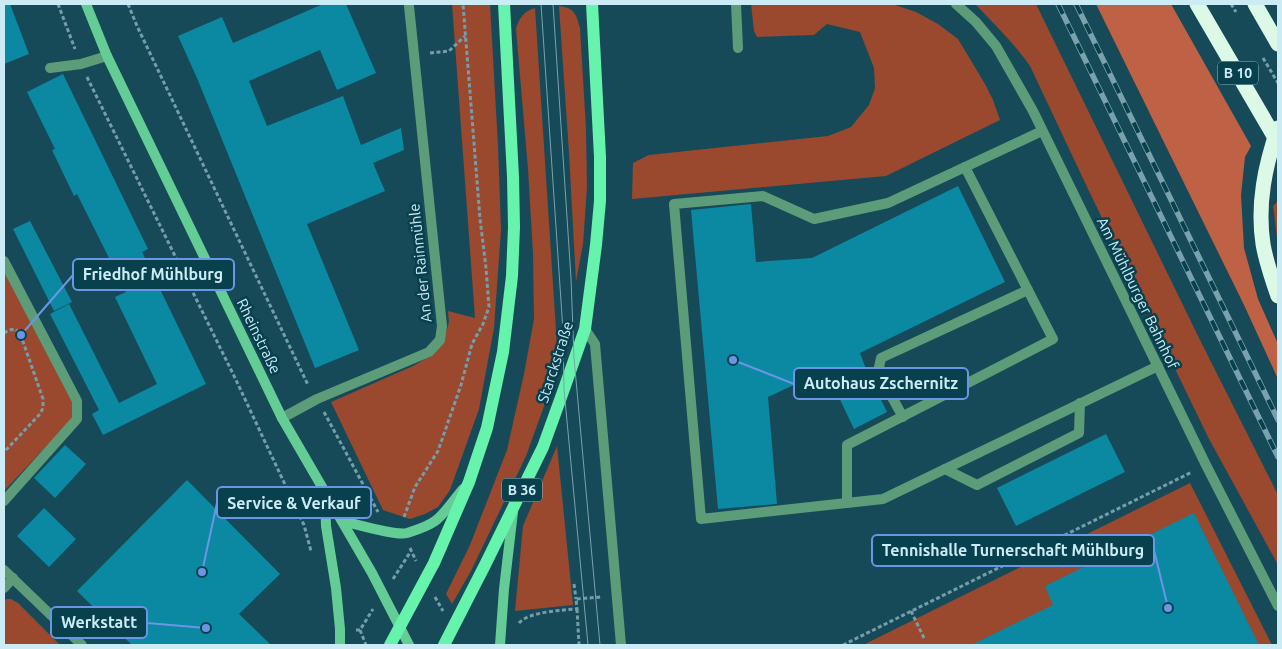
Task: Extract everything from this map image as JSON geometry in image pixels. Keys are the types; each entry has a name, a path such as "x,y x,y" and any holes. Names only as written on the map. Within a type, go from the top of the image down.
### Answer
{"highway":[{"name":"B 10","path":"1197,4 1278,143"},
{"path":"1255,4 1278,44"},
{"path":"1278,128 1263,182 1261,218 1263,245 1278,296"}],"main road":[{"path":"390,645 426,580 469,482 486,428 504,352 512,276 514,227 504,4"},
{"name":"Starckstraße","path":"444,645 514,507 542,447 584,329 600,201 600,157 592,4"}],"street":[{"name":"Rheinstraße","path":"86,4 107,56 282,418 372,573 409,645"},
{"path":"736,4 738,48"},
{"name":"Am Mühlburger Bahnhof","path":"956,4 976,22 996,46 1033,111 1206,465 1278,606"},
{"name":"An der Rainmühle","path":"282,418 317,399 429,352 440,340 442,326 409,6"},
{"path":"50,68 81,64 107,56"},
{"path":"1042,131 888,203 814,220 763,196 674,204 701,519 883,499 1158,366"},
{"path":"847,503 847,445 1052,339 965,167"},
{"path":"4,260 77,401 77,419 4,501"},
{"path":"903,416 878,372 881,358 1028,290"},
{"path":"584,329 595,344 621,645"},
{"path":"945,469 977,486 1079,433 1080,403"},
{"path":"342,521 391,532 406,533 423,528 436,520 469,482"},
{"path":"324,492 326,526 336,588 340,645"},
{"path":"500,645 514,507"},
{"path":"4,570 82,645"},
{"path":"4,588 13,578"}],"path":[{"path":"58,4 81,64 236,380 304,525 312,553"},
{"path":"128,4 140,33 308,385 378,512 384,515"},
{"path":"452,630 411,551 402,521 415,487 438,451 461,385 472,344 483,324 488,307 463,4"},
{"path":"414,54 449,51 465,35"},
{"path":"4,333 15,329 20,333 43,399 43,408 40,414 4,452"},
{"path":"842,645 1206,465"},
{"path":"574,584 579,645"},
{"path":"576,599 617,596"},
{"path":"516,630 523,618 531,615 577,609"},
{"path":"911,612 924,638"},
{"path":"360,630 366,645"}],"shaded area":[{"path":"452,4 490,4 501,230 494,328 479,409 450,490 438,507 410,519 383,510 331,402 413,366 432,355 444,339 449,322 448,311 475,318"},
{"path":"751,4 892,4 916,12 938,24 958,39 985,84 1000,120 886,176 632,199 633,163 649,155 828,136 851,127 869,105 875,88 874,68 860,32 827,24 814,35 757,37 754,31"},
{"path":"975,4 1036,4 1278,495 1278,565 1208,437 1030,66 1011,42"},
{"path":"1096,4 1171,4 1251,146 1245,157 1241,195 1244,248 1258,299 1278,344 1278,379 1244,305"},
{"path":"559,6 574,12 580,28 586,129 587,187 583,244 576,282 569,153"},
{"path":"535,8 558,361 526,456 471,571 452,604 446,594 470,545 507,450 534,319 533,254 528,169 516,29 522,16"},
{"path":"1278,201 1278,245 1273,206"},
{"path":"4,269 73,401 72,419 4,491"},
{"path":"557,446 573,605 515,611 523,526"},
{"path":"1190,483 1272,645 863,645"},
{"path":"7,599 18,603 60,645 4,645 4,600"}],"building":[{"path":"4,4 10,4 29,54 4,64"},
{"path":"323,4 346,4 376,73 337,90 320,50 249,81 267,126 343,96 361,145 401,128 404,150 373,163 385,191 307,224 359,350 315,368 197,78 178,36 222,17 233,43"},
{"path":"63,74 148,249 142,252 206,384 103,435 92,414 99,410 50,314 69,304 119,403 157,384 115,297 126,292 77,194 74,196 52,150 55,149 27,92"},
{"path":"958,186 1005,282 860,353 887,412 854,429 826,370 768,397 777,504 718,509 691,210 751,204 756,262 812,258"},
{"path":"30,221 72,302 54,311 13,229"},
{"path":"1106,434 1125,472 1016,526 997,488"},
{"path":"65,445 86,464 55,498 34,478"},
{"path":"187,480 280,574 239,614 271,645 132,645 77,591"},
{"path":"44,508 76,539 49,567 17,536"},
{"path":"1194,513 1259,645 971,645 1053,605 1045,586"}],"tram line":[{"path":"541,4 563,331 564,389 588,645"},
{"path":"553,4 571,278 574,358 600,645"}],"railway":[{"path":"1058,4 1278,457"},
{"path":"1076,4 1278,420"}],"place":[{"name":"Friedhof Mühlburg","path":"21,335"},
{"name":"Autohaus Zschernitz","path":"733,360"},
{"name":"Service & Verkauf","path":"202,572"},
{"name":"Tennishalle Turnerschaft Mühlburg","path":"1168,608"},
{"name":"Werkstatt","path":"206,628"}]}
